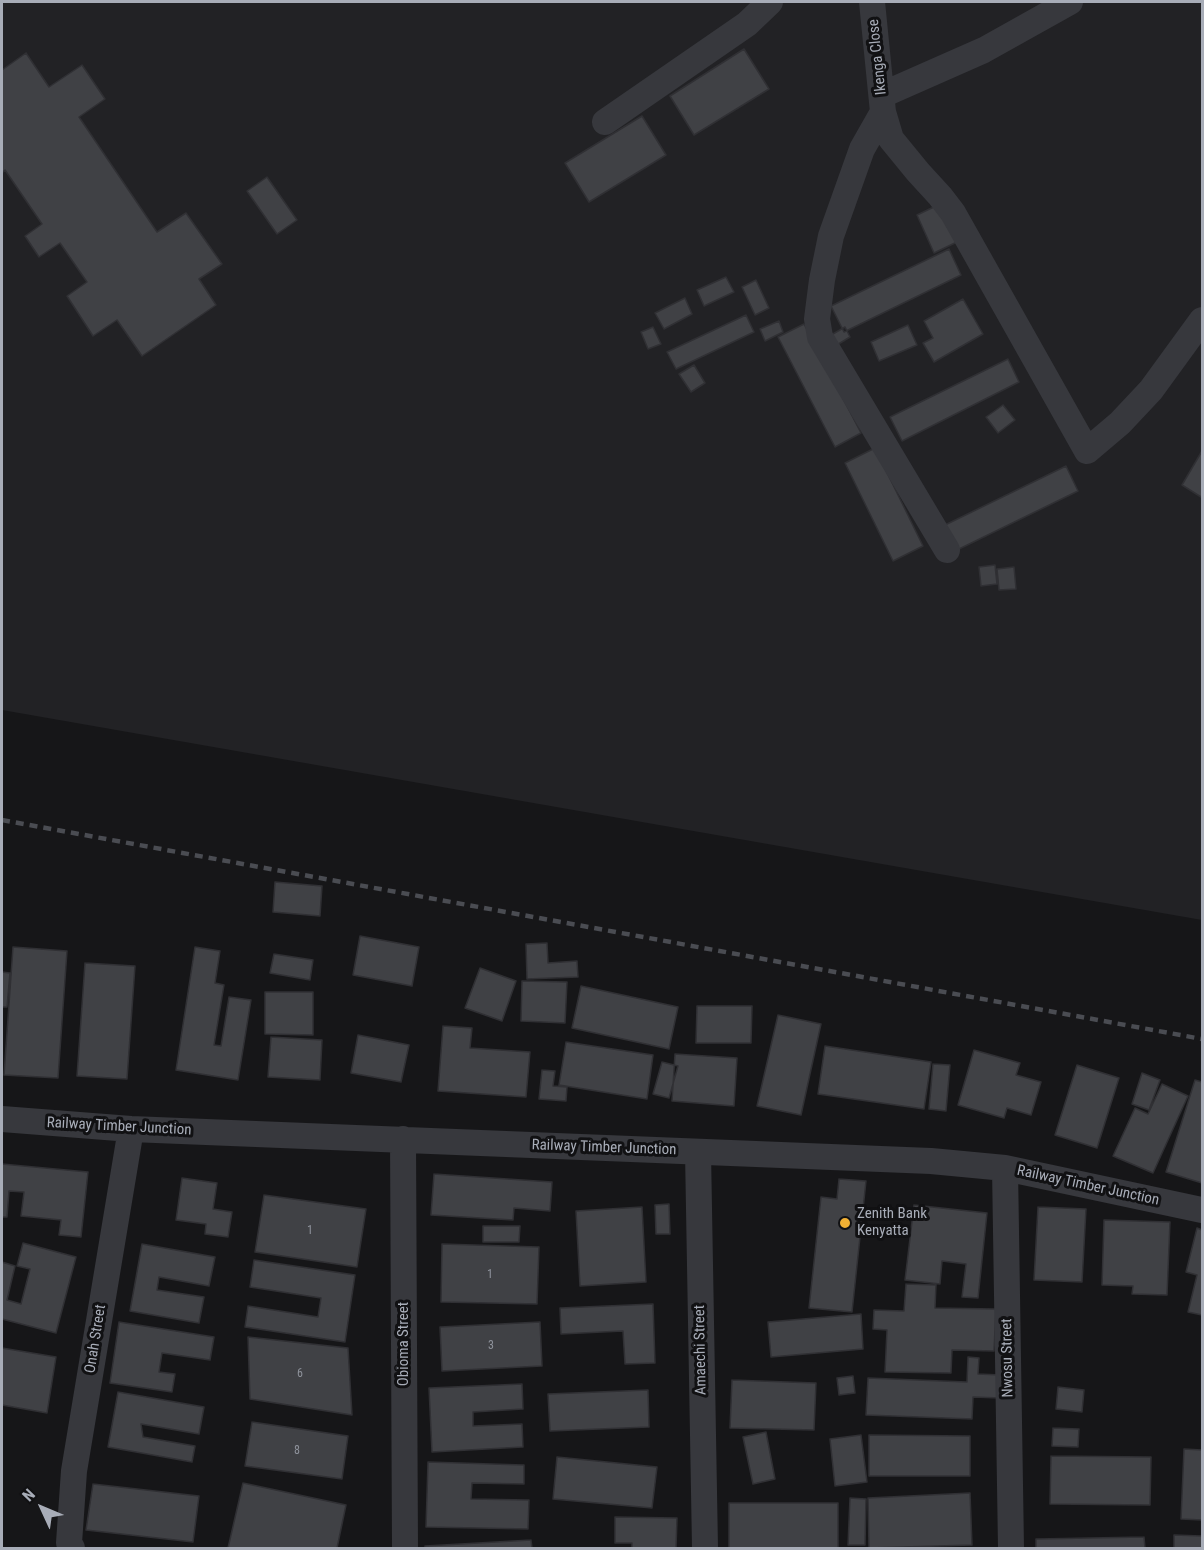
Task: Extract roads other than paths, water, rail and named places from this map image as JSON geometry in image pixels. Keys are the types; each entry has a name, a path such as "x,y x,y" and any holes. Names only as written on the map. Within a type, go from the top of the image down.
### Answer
{"street":[{"path":"605,122 747,24 770,2"},
{"name":"Ikenga Close","path":"872,2 888,132 897,148 953,213 1087,451 1120,423 1151,390 1203,320"},
{"path":"947,550 820,337 816,319 831,236 862,149 883,104 1070,2"},
{"name":"Railway Timber Junction","path":"2,1119 131,1129 931,1161 1005,1168 1203,1210"},
{"name":"Onah Street","path":"72,1548 69,1543 74,1471 131,1129"},
{"name":"Obioma Street","path":"403,1139 405,1548"},
{"name":"Amaechi Street","path":"698,1152 705,1548"},
{"name":"Nwosu Street","path":"1005,1168 1011,1548"}],"railway":[{"path":"2,820 1202,1039"}],"place":[{"name":"Zenith Bank Kenyatta","path":"845,1223"}]}
